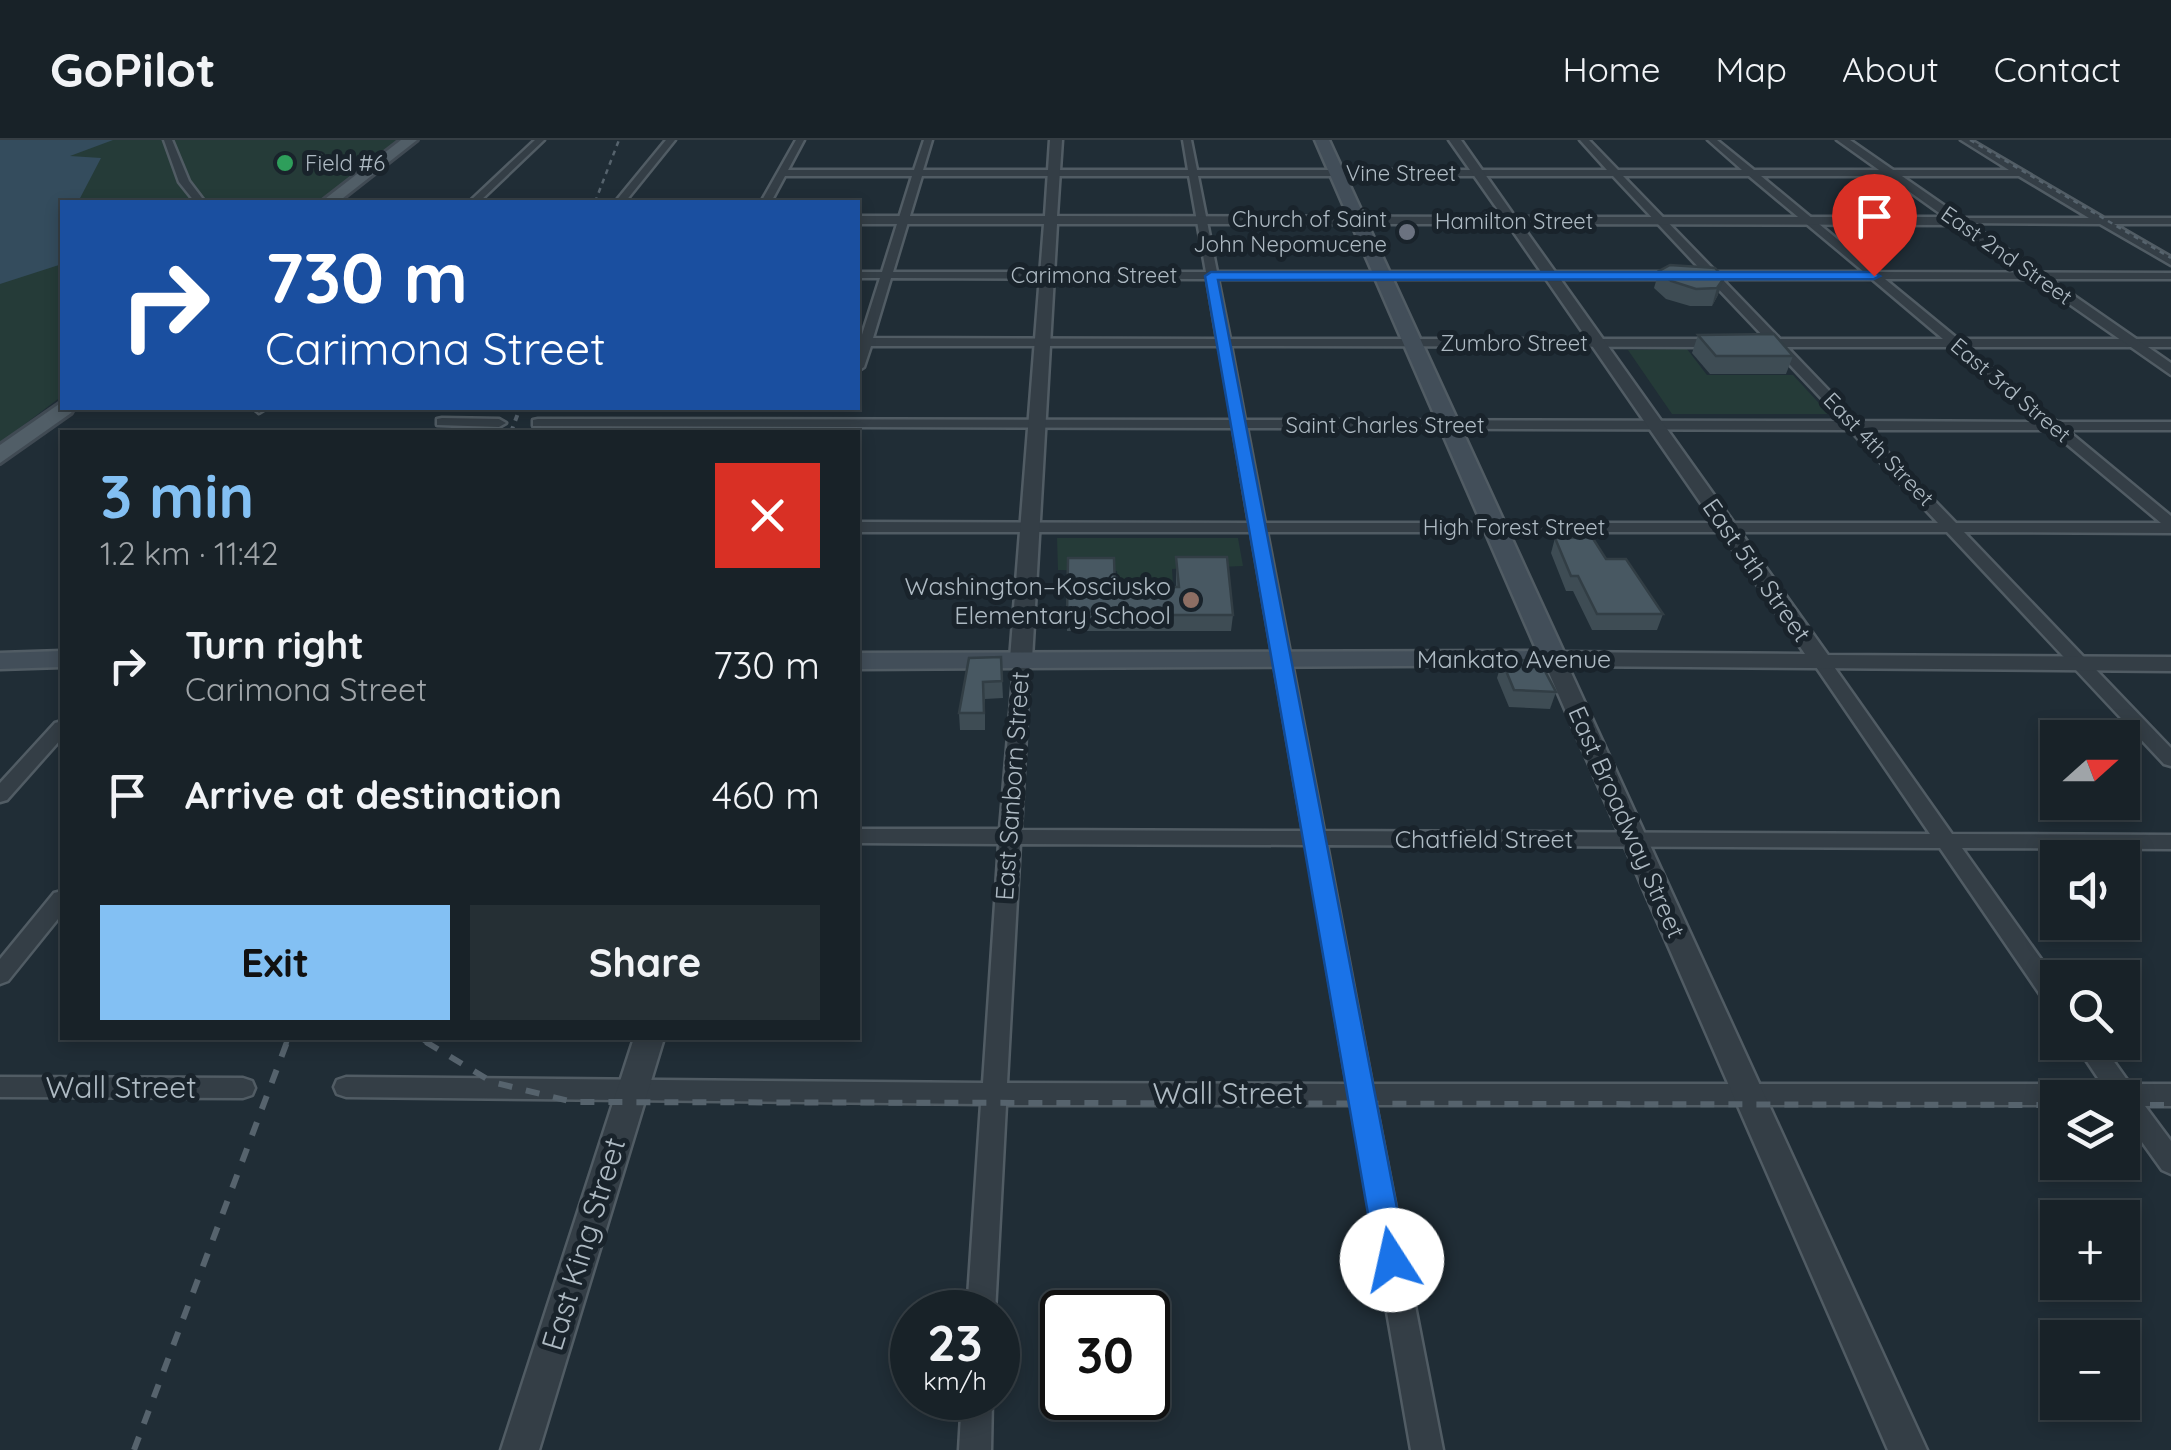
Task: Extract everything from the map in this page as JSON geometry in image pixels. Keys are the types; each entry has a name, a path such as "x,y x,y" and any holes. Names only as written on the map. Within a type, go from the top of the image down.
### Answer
{"main road":[{"path":"331,200 410,140"},
{"name":"East Broadway Street","path":"1322,140 1554,659"},
{"path":"0,456 60,410"},
{"path":"0,650 58,660"},
{"name":"Mankato Avenue","path":"860,661 1554,659"},
{"path":"0,662 58,660"}],"street":[{"path":"168,140 184,182 198,200"},
{"path":"476,200 540,140"},
{"path":"622,200 672,140"},
{"path":"767,200 800,140"},
{"path":"861,342 928,140"},
{"name":"East Sanborn Street","path":"982,1290 1008,836 1056,140"},
{"path":"1186,140 1427,1450"},
{"name":"East 5th Street","path":"1454,140 2040,977"},
{"name":"East 4th Street","path":"1584,140 2171,760"},
{"name":"East 3rd Street","path":"1712,140 2171,527"},
{"name":"East 2nd Street","path":"1843,140 2171,370"},
{"path":"1966,140 2171,262"},
{"name":"Vine Street","path":"782,173 2020,173"},
{"name":"Hamilton Street","path":"860,220 2171,221"},
{"name":"Carimona Street","path":"860,275 2171,276"},
{"name":"Zumbro Street","path":"861,342 1728,343"},
{"path":"1746,343 2171,343"},
{"path":"438,427 499,423"},
{"name":"Saint Charles Street","path":"538,423 838,429 1449,424 2171,426"},
{"name":"High Forest Street","path":"860,527 2171,527"},
{"name":"Mankato Avenue","path":"1554,659 1819,658 2171,664"},
{"name":"East Broadway Street","path":"1554,659 1908,1450"},
{"path":"0,794 60,728"},
{"name":"Chatfield Street","path":"860,836 2171,842"},
{"path":"0,975 60,901"},
{"name":"East King Street","path":"520,1450 647,1040"},
{"name":"Wall Street","path":"0,1087 243,1088"},
{"name":"Wall Street","path":"346,1087 992,1094 2040,1094"},
{"name":"Wall Street","path":"2140,1094 2171,1095"},
{"path":"2140,1119 2171,1162"},
{"path":"975,1450 976,1420"}],"green space":[{"path":"0,140 401,140 321,200 60,200 60,398 0,443"},
{"path":"1687,349 1707,375 1793,375 1829,414 1672,414 1628,350"},
{"path":"1057,538 1238,538 1243,566 1172,569 1174,600 1118,600 1117,571 1058,570"}],"water":[{"path":"0,140 113,140 70,156 101,158 79,200 60,200 60,265 0,284"}],"building":[{"path":"1670,265 1715,268 1724,278 1717,288 1696,289 1671,281 1659,271"},
{"path":"1774,334 1793,356 1716,356 1698,335"},
{"path":"1592,537 1606,559 1626,559 1663,614 1597,614 1578,576 1571,576 1555,538"},
{"path":"1176,557 1227,557 1233,615 1067,615 1068,558 1114,558 1115,587 1179,587"},
{"path":"1001,657 1002,681 983,682 984,713 959,713 969,658"},
{"path":"1539,660 1556,692 1514,690 1502,661"}],"railway":[{"path":"596,200 619,140"},
{"path":"1970,140 2171,258"},
{"path":"512,430 519,410"},
{"path":"286,1044 287,1040"},
{"path":"424,1040 428,1043"},
{"path":"134,1450 287,1042"},
{"path":"428,1043 492,1082 573,1102 2040,1105"},
{"path":"2140,1105 2171,1105"}],"place":[{"name":"Field #6","path":"285,163"},
{"name":"Church of Saint John Nepomucene","path":"1407,232"},
{"name":"Washington–Kosciusko Elementary School","path":"1191,600"}],"route":[{"path":"1392,1260 1211,276 1874,276"}]}
